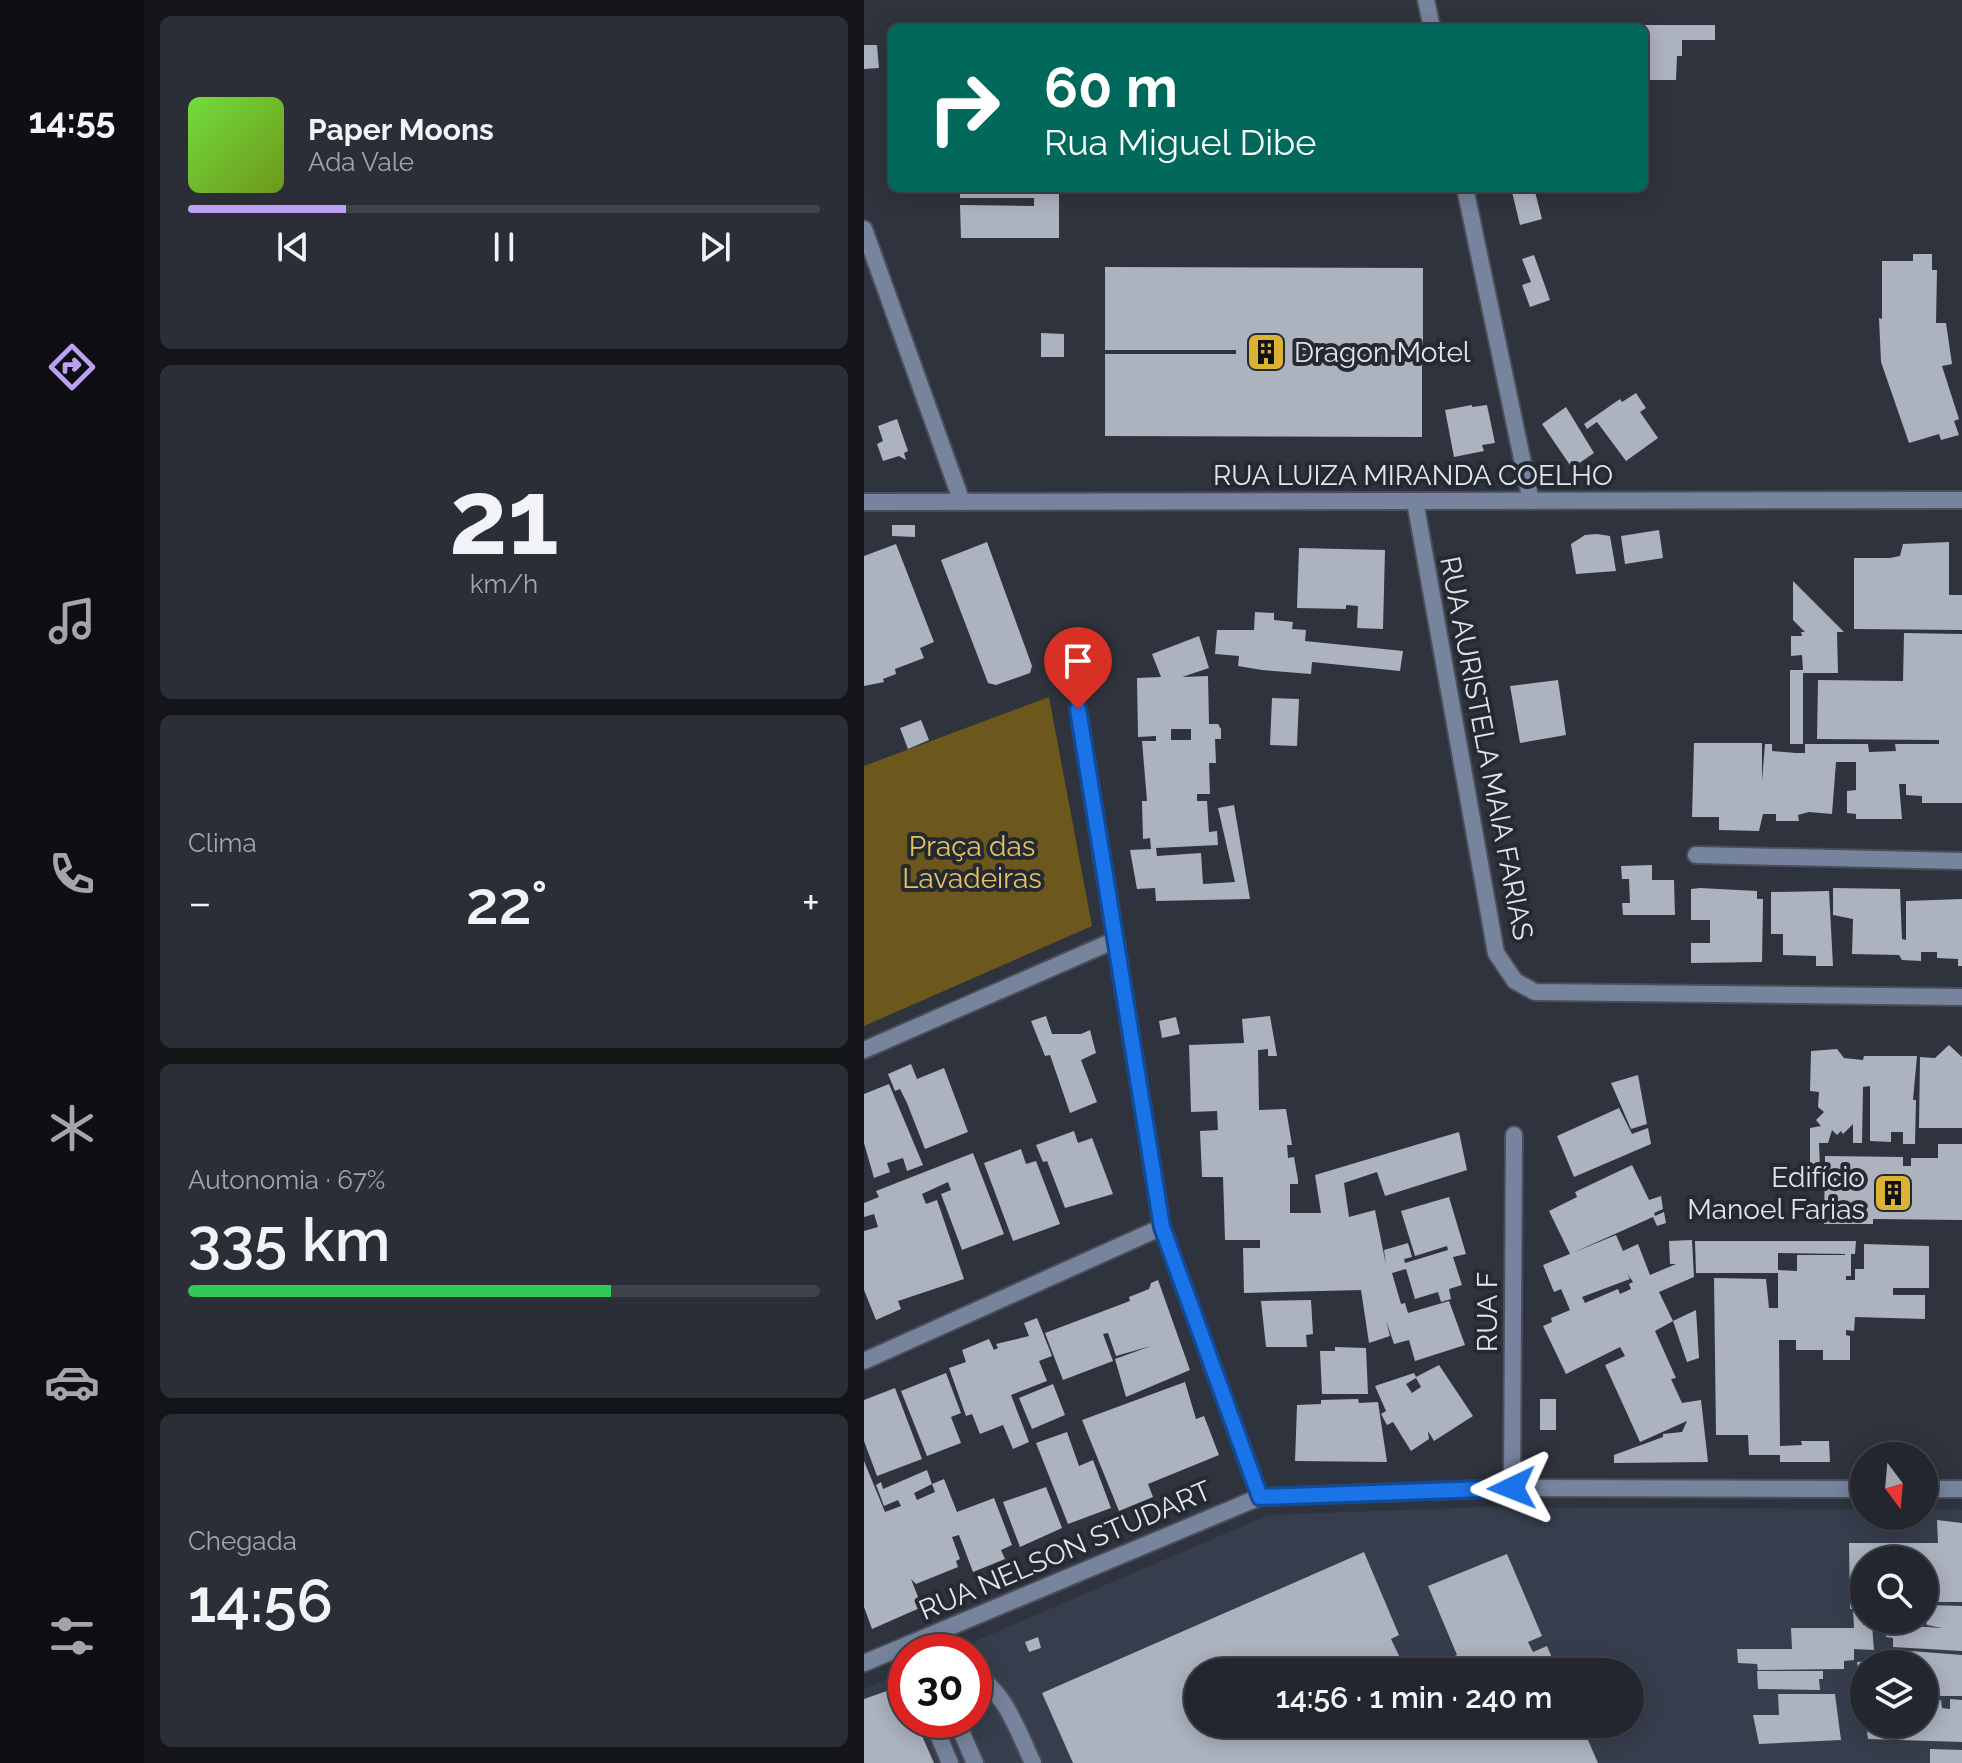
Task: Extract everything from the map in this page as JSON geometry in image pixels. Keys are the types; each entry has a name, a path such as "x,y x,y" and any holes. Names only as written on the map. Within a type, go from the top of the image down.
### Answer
{"street":[{"path":"1426,0 1431,24"},
{"path":"1466,192 1531,501"},
{"path":"864,229 962,502"},
{"name":"RUA LUIZA MIRANDA COELHO","path":"864,502 1962,500"},
{"name":"RUA AURISTELA MAIA FARIAS","path":"1415,501 1496,953 1515,981 1535,992 1962,997"},
{"path":"1078,709 1113,941 1162,1227 1260,1497"},
{"path":"1696,855 1962,861"},
{"path":"864,1050 1113,941"},
{"name":"RUA F","path":"1512,1488 1514,1135"},
{"path":"864,1361 1162,1227"},
{"name":"RUA NELSON STUDART","path":"949,1634 1260,1497 1512,1488 1850,1489"},
{"path":"1938,1489 1962,1489"},
{"name":"RUA NELSON STUDART","path":"864,1663 888,1656"},
{"path":"992,1688 1011,1717 1033,1763"},
{"path":"940,1738 950,1763"},
{"path":"964,1738 975,1763"}],"shaded area":[{"path":"1484,1507 1850,1509 1850,1530 1938,1530 1938,1509 1962,1510 1962,1763 864,1763 864,1689 888,1679 888,1738 992,1738 992,1634 1268,1515"}],"green space":[{"name":"Praça das Lavadeiras","path":"1049,697 1092,926 864,1026 864,766"}],"building":[{"path":"1648,25 1715,25 1715,40 1682,40 1682,56 1677,56 1676,80 1648,80"},
{"path":"864,45 877,45 879,68 864,69"},
{"path":"960,192 1059,192 1059,238 961,238 960,205 1034,206 1034,198 960,198"},
{"path":"1512,192 1535,192 1542,219 1520,225"},
{"path":"1913,254 1932,254 1932,270 1937,270 1936,323 1946,323 1952,364 1942,366 1959,419 1954,421 1959,435 1941,440 1939,434 1909,443 1881,362 1879,318 1882,319 1882,261 1913,261"},
{"path":"1534,255 1550,300 1530,307 1522,285 1531,282 1522,259"},
{"name":"Dragon Motel","path":"1105,267 1423,268 1423,350 1296,350 1296,354 1422,355 1422,437 1105,436 1105,354 1236,354 1236,350 1105,350"},
{"path":"1041,333 1064,334 1064,357 1041,357"},
{"path":"1636,393 1646,408 1640,412 1658,438 1626,461 1597,422 1587,429 1584,424 1620,399 1622,402"},
{"path":"1487,405 1495,443 1482,445 1484,451 1454,457 1445,410"},
{"path":"1566,407 1594,453 1572,468 1542,424"},
{"path":"897,419 908,451 904,453 906,460 899,456 883,461 877,444 883,441 878,426"},
{"path":"892,525 915,525 915,537 892,536"},
{"path":"1659,530 1663,558 1625,564 1621,536"},
{"path":"1585,535 1610,536 1616,571 1576,574 1571,544"},
{"path":"987,542 1032,666 1030,673 996,685 988,683 941,560"},
{"path":"1949,542 1949,595 1962,595 1962,630 1854,629 1854,558 1890,558 1900,556 1903,544"},
{"path":"896,544 934,642 920,648 924,658 895,669 896,674 883,679 884,682 864,686 864,556"},
{"path":"1299,548 1385,550 1383,629 1357,628 1358,606 1346,605 1346,609 1297,608"},
{"path":"1793,581 1844,632 1837,632 1838,673 1803,673 1803,744 1790,744 1790,670 1803,670 1802,655 1791,656 1791,636 1802,636 1801,632 1805,632 1793,620"},
{"path":"1255,612 1274,613 1274,620 1293,622 1292,629 1306,630 1305,641 1403,651 1400,671 1312,662 1311,674 1262,670 1238,666 1239,656 1215,654 1217,630 1254,630"},
{"path":"1904,633 1962,634 1962,803 1922,803 1922,796 1906,795 1906,784 1899,784 1902,819 1856,819 1856,814 1847,813 1847,791 1856,790 1856,762 1836,762 1832,814 1809,812 1798,815 1799,821 1776,821 1776,814 1763,814 1759,831 1719,830 1719,817 1692,817 1694,743 1762,743 1762,781 1765,744 1772,744 1772,751 1805,753 1805,744 1868,744 1869,752 1896,751 1895,744 1939,744 1939,740 1817,739 1818,680 1903,681"},
{"path":"1199,636 1209,668 1182,677 1208,676 1209,724 1218,724 1221,729 1221,739 1215,739 1216,763 1209,763 1210,794 1197,794 1197,801 1207,801 1209,832 1217,831 1218,845 1156,848 1157,856 1201,853 1203,884 1235,882 1218,808 1234,805 1250,899 1156,901 1155,888 1137,889 1130,850 1151,849 1150,838 1143,839 1142,801 1147,801 1142,741 1156,741 1156,736 1138,737 1137,678 1161,677 1152,654","holes":["1171,729 1191,729 1191,740 1171,740"]},
{"path":"1558,680 1566,735 1520,743 1510,686"},
{"path":"1272,698 1299,699 1297,746 1270,745"},
{"path":"921,720 929,740 908,749 900,728"},
{"path":"1652,865 1652,880 1674,880 1675,915 1623,915 1622,903 1630,903 1629,879 1622,879 1621,866"},
{"path":"1833,888 1900,889 1902,939 1906,940 1906,901 1962,899 1962,966 1958,966 1958,959 1937,958 1937,952 1921,952 1921,961 1902,960 1899,955 1852,954 1853,919 1833,915"},
{"path":"1691,889 1757,891 1757,899 1763,899 1762,962 1691,963 1691,943 1710,943 1710,920 1691,920"},
{"path":"1829,891 1833,966 1816,966 1816,956 1783,955 1783,934 1771,934 1771,892"},
{"path":"1046,1016 1052,1034 1081,1034 1090,1030 1096,1053 1081,1060 1097,1102 1070,1113 1050,1055 1045,1056 1031,1021"},
{"path":"1270,1016 1277,1056 1268,1056 1268,1049 1258,1050 1259,1110 1286,1109 1292,1145 1287,1145 1288,1158 1294,1157 1298,1180 1298,1184 1290,1184 1290,1213 1321,1213 1315,1175 1459,1132 1467,1170 1385,1196 1377,1172 1344,1183 1349,1217 1375,1210 1386,1265 1384,1250 1408,1243 1412,1257 1404,1259 1405,1263 1448,1250 1447,1246 1415,1256 1401,1211 1449,1197 1466,1254 1453,1257 1462,1285 1449,1289 1451,1299 1441,1302 1438,1292 1415,1299 1406,1269 1392,1273 1401,1304 1405,1303 1408,1313 1449,1301 1465,1345 1415,1361 1409,1340 1394,1344 1386,1320 1390,1336 1369,1343 1361,1290 1244,1293 1243,1248 1260,1248 1260,1240 1225,1240 1223,1177 1202,1177 1200,1131 1218,1130 1217,1111 1191,1112 1189,1045 1244,1043 1242,1019"},
{"path":"1176,1017 1180,1034 1162,1038 1159,1021"},
{"path":"1949,1045 1962,1057 1962,1128 1919,1128 1920,1057 1935,1058"},
{"path":"1837,1049 1844,1058 1863,1060 1864,1056 1917,1056 1913,1100 1916,1100 1915,1144 1903,1144 1903,1132 1891,1132 1891,1142 1870,1141 1870,1086 1863,1087 1862,1143 1853,1143 1853,1124 1843,1134 1841,1131 1837,1135 1832,1130 1828,1143 1819,1143 1820,1170 1810,1170 1810,1128 1821,1126 1816,1120 1824,1112 1818,1107 1819,1092 1810,1091 1811,1051"},
{"path":"911,1064 917,1079 944,1068 968,1132 925,1149 907,1103 900,1089 895,1091 888,1074"},
{"path":"1638,1075 1647,1124 1631,1129 1611,1083"},
{"path":"889,1084 923,1165 907,1171 903,1158 887,1163 890,1172 874,1178 864,1143 864,1094"},
{"path":"1619,1108 1632,1134 1648,1128 1651,1144 1574,1177 1557,1136"},
{"path":"1074,1131 1078,1143 1092,1138 1113,1194 1065,1208 1047,1161 1043,1162 1036,1145"},
{"name":"Edifício Manoel Farias","path":"1938,1144 1962,1144 1962,1220 1873,1219 1873,1224 1824,1224 1825,1156 1903,1157 1903,1166 1911,1166 1911,1158 1938,1158"},
{"path":"1021,1149 1026,1164 1036,1161 1060,1224 1013,1241 984,1163"},
{"path":"973,1153 1004,1234 962,1250 941,1194 951,1190 948,1182 922,1194 926,1204 937,1200 964,1279 898,1301 901,1309 876,1320 864,1290 864,1231 878,1227 874,1214 864,1217 864,1203 879,1197 876,1191"},
{"path":"1632,1165 1649,1200 1661,1196 1663,1209 1654,1213 1655,1216 1664,1212 1666,1223 1657,1226 1653,1217 1570,1254 1549,1211 1577,1197 1575,1192"},
{"path":"1616,1235 1623,1251 1638,1244 1650,1275 1676,1264 1670,1264 1669,1241 1692,1240 1694,1277 1659,1292 1673,1321 1655,1331 1676,1378 1671,1379 1682,1403 1701,1400 1708,1462 1614,1463 1614,1455 1663,1437 1663,1434 1682,1432 1687,1421 1640,1442 1605,1365 1625,1356 1620,1347 1566,1374 1543,1326 1552,1322 1551,1318 1570,1310 1561,1289 1554,1292 1543,1265","holes":["1627,1273 1633,1282 1629,1284 1631,1289 1620,1294 1618,1289 1585,1303 1582,1297 1630,1279"]},
{"path":"1695,1241 1856,1241 1855,1254 1851,1254 1851,1276 1846,1276 1846,1280 1855,1280 1855,1269 1864,1269 1864,1244 1929,1246 1929,1288 1893,1288 1893,1295 1925,1295 1925,1319 1855,1317 1854,1331 1846,1330 1846,1335 1850,1336 1850,1360 1823,1360 1823,1350 1796,1350 1796,1340 1779,1340 1780,1446 1802,1445 1801,1441 1829,1441 1830,1462 1780,1462 1780,1455 1749,1455 1748,1435 1716,1435 1714,1278 1766,1279 1769,1308 1778,1308 1778,1273 1696,1273","holes":["1778,1253 1845,1254 1797,1255 1797,1271 1778,1270"]},
{"path":"1158,1280 1190,1370 1126,1397 1115,1359 1151,1346 1116,1356 1108,1333 1103,1334 1113,1361 1063,1380 1045,1333 1130,1301 1129,1297 1149,1289 1151,1283"},
{"path":"1311,1300 1313,1334 1306,1335 1307,1347 1266,1347 1261,1301"},
{"path":"1696,1310 1699,1358 1687,1362 1673,1321"},
{"path":"1037,1318 1052,1356 1039,1361 1047,1381 1011,1395 1029,1442 1013,1449 1003,1425 980,1434 972,1414 966,1416 949,1368 966,1362 962,1350 989,1339 994,1350 998,1348 996,1344 1029,1336 1024,1323"},
{"path":"1335,1347 1366,1348 1368,1394 1322,1394 1320,1351 1335,1351"},
{"path":"1439,1365 1473,1416 1434,1441 1428,1431 1429,1439 1411,1451 1393,1422 1387,1425 1381,1414 1386,1411 1375,1386 1414,1373 1416,1377","holes":["1416,1378 1421,1387 1412,1393 1406,1384"]},
{"path":"946,1373 961,1413 951,1417 961,1443 927,1456 901,1391"},
{"path":"1185,1382 1196,1419 1204,1416 1219,1455 1148,1484 1153,1497 1119,1511 1082,1420"},
{"path":"1053,1384 1065,1415 1032,1429 1019,1398"},
{"path":"895,1388 922,1459 877,1476 864,1441 864,1400"},
{"path":"1358,1399 1359,1403 1378,1402 1387,1462 1295,1461 1297,1405 1321,1404 1321,1400"},
{"path":"1540,1399 1556,1399 1556,1430 1540,1430"},
{"path":"1067,1432 1079,1466 1093,1460 1111,1508 1068,1524 1036,1443"},
{"path":"864,1461 885,1512 901,1506 898,1500 884,1506 876,1485 881,1482 883,1489 927,1470 932,1484 944,1479 957,1512 994,1498 1012,1545 1001,1550 1005,1559 973,1572 959,1535 952,1537 960,1559 956,1561 958,1567 916,1584 911,1579 922,1607 872,1629 864,1607","holes":["932,1484 935,1492 917,1500 914,1493"]},
{"path":"1046,1487 1062,1528 1020,1547 1003,1502"},
{"path":"1938,1520 1962,1523 1962,1602 1938,1602 1938,1546 1850,1546 1850,1609 1849,1543 1938,1543"},
{"path":"1364,1552 1399,1635 1391,1639 1400,1658 1184,1658 1184,1738 1587,1738 1598,1763 1073,1763 1042,1693"},
{"path":"1507,1554 1542,1636 1528,1642 1533,1652 1547,1646 1552,1658 1450,1658 1457,1655 1428,1586"},
{"path":"1938,1605 1962,1606 1962,1651 1893,1647 1893,1638 1886,1637 1886,1634 1938,1634 1938,1628 1942,1628 1938,1627"},
{"path":"1791,1628 1850,1628 1850,1634 1873,1634 1874,1650 1850,1650 1850,1660 1844,1661 1844,1669 1758,1670 1757,1664 1738,1663 1737,1649 1792,1649"},
{"path":"1038,1637 1041,1648 1029,1652 1025,1642"},
{"path":"1938,1653 1962,1655 1962,1696 1938,1696"},
{"path":"1757,1671 1823,1671 1823,1679 1819,1679 1820,1690 1758,1689"},
{"path":"888,1691 888,1738 923,1738 934,1763 864,1763 864,1699"},
{"path":"1778,1694 1835,1694 1841,1740 1759,1744 1753,1715 1779,1715"},
{"path":"1950,1699 1962,1700 1962,1742 1868,1739 1938,1738 1938,1700 1941,1700 1942,1708 1950,1709"},
{"path":"1930,1749 1962,1750 1962,1763 1930,1763"}],"place":[{"name":"Dragon Motel","path":"1266,352"},
{"name":"Edifício Manoel Farias","path":"1893,1193"}],"route":[{"path":"1078,709 1113,941 1162,1227 1260,1497 1512,1488"}]}
